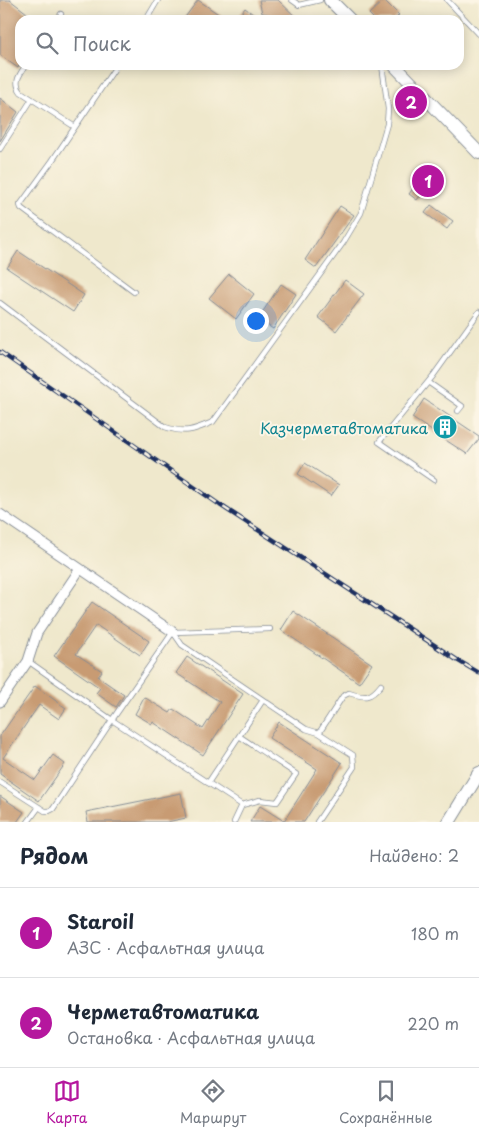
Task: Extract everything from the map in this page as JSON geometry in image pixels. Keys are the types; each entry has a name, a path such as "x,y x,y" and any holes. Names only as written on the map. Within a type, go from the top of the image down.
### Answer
{"main road":[{"path":"330,0 345,15"},
{"path":"399,70 479,153"},
{"path":"449,822 479,772"}],"street":[{"path":"0,514 173,632"},
{"path":"0,702 28,662 37,633 80,569"}],"lane":[{"path":"149,15 158,0"},
{"path":"292,0 299,5 320,0"},
{"path":"447,0 461,15"},
{"path":"464,18 479,34"},
{"path":"23,70 17,79 17,88 75,127"},
{"path":"114,70 20,205 21,208 134,292"},
{"path":"0,303 165,427 176,431 194,430 213,422 343,243 361,214 387,124 388,109 383,70"},
{"path":"0,149 32,99"},
{"path":"434,480 379,442 428,382 479,312"},
{"path":"428,382 462,406 458,412"},
{"path":"173,632 270,629"},
{"path":"173,632 182,645 306,729 319,733 353,755 354,767 317,822"},
{"path":"0,782 45,811 53,809 173,632"},
{"path":"28,662 112,720 242,805 260,800 278,802 296,774 239,736"},
{"path":"319,733 343,696 349,693 365,698 374,694 380,685"},
{"path":"208,783 263,700"},
{"path":"234,822 242,805"},
{"path":"28,822 39,807"}],"building":[{"path":"0,0 10,0 30,15 15,15 15,66 0,55"},
{"path":"198,0 220,15 187,15"},
{"path":"259,0 278,0 294,15 272,15 262,13"},
{"path":"384,0 399,15 370,15"},
{"path":"245,8 254,15 240,15"},
{"path":"0,98 18,112 0,141"},
{"path":"424,174 432,180 417,200 409,194"},
{"path":"431,205 453,221 447,229 425,213"},
{"path":"340,206 354,215 316,268 305,260"},
{"path":"18,251 84,295 73,312 7,268"},
{"path":"229,274 254,294 236,319 209,298"},
{"path":"345,280 364,294 336,331 318,317"},
{"path":"281,284 296,294 273,329 258,319"},
{"name":"Казчерметавтоматика","path":"424,399 479,436 479,439 467,454 412,418"},
{"path":"305,463 339,485 331,496 298,474"},
{"path":"92,602 149,641 140,655 96,625 76,654 102,671 98,677 124,695 116,707 96,693 100,688 54,656"},
{"path":"293,611 372,664 359,683 281,630"},
{"path":"187,657 243,694 203,755 153,722 152,724 135,714 144,697 170,713 173,709 203,729 220,702 176,673"},
{"path":"35,686 66,708 59,719 39,705 3,758 35,780 53,755 65,764 39,801 0,774 0,736"},
{"path":"279,722 342,763 304,822 250,822 260,806 284,821 317,769 269,738"},
{"path":"181,793 186,818 167,822 88,822 86,812"},
{"path":"0,796 24,812 17,822 0,822"}],"railway":[{"path":"0,352 220,505 479,673"}],"place":[{"name":"Черметавтоматика","path":"411,102"},
{"name":"Staroil","path":"428,181"},
{"name":"Казчерметавтоматика","path":"445,427"}]}
